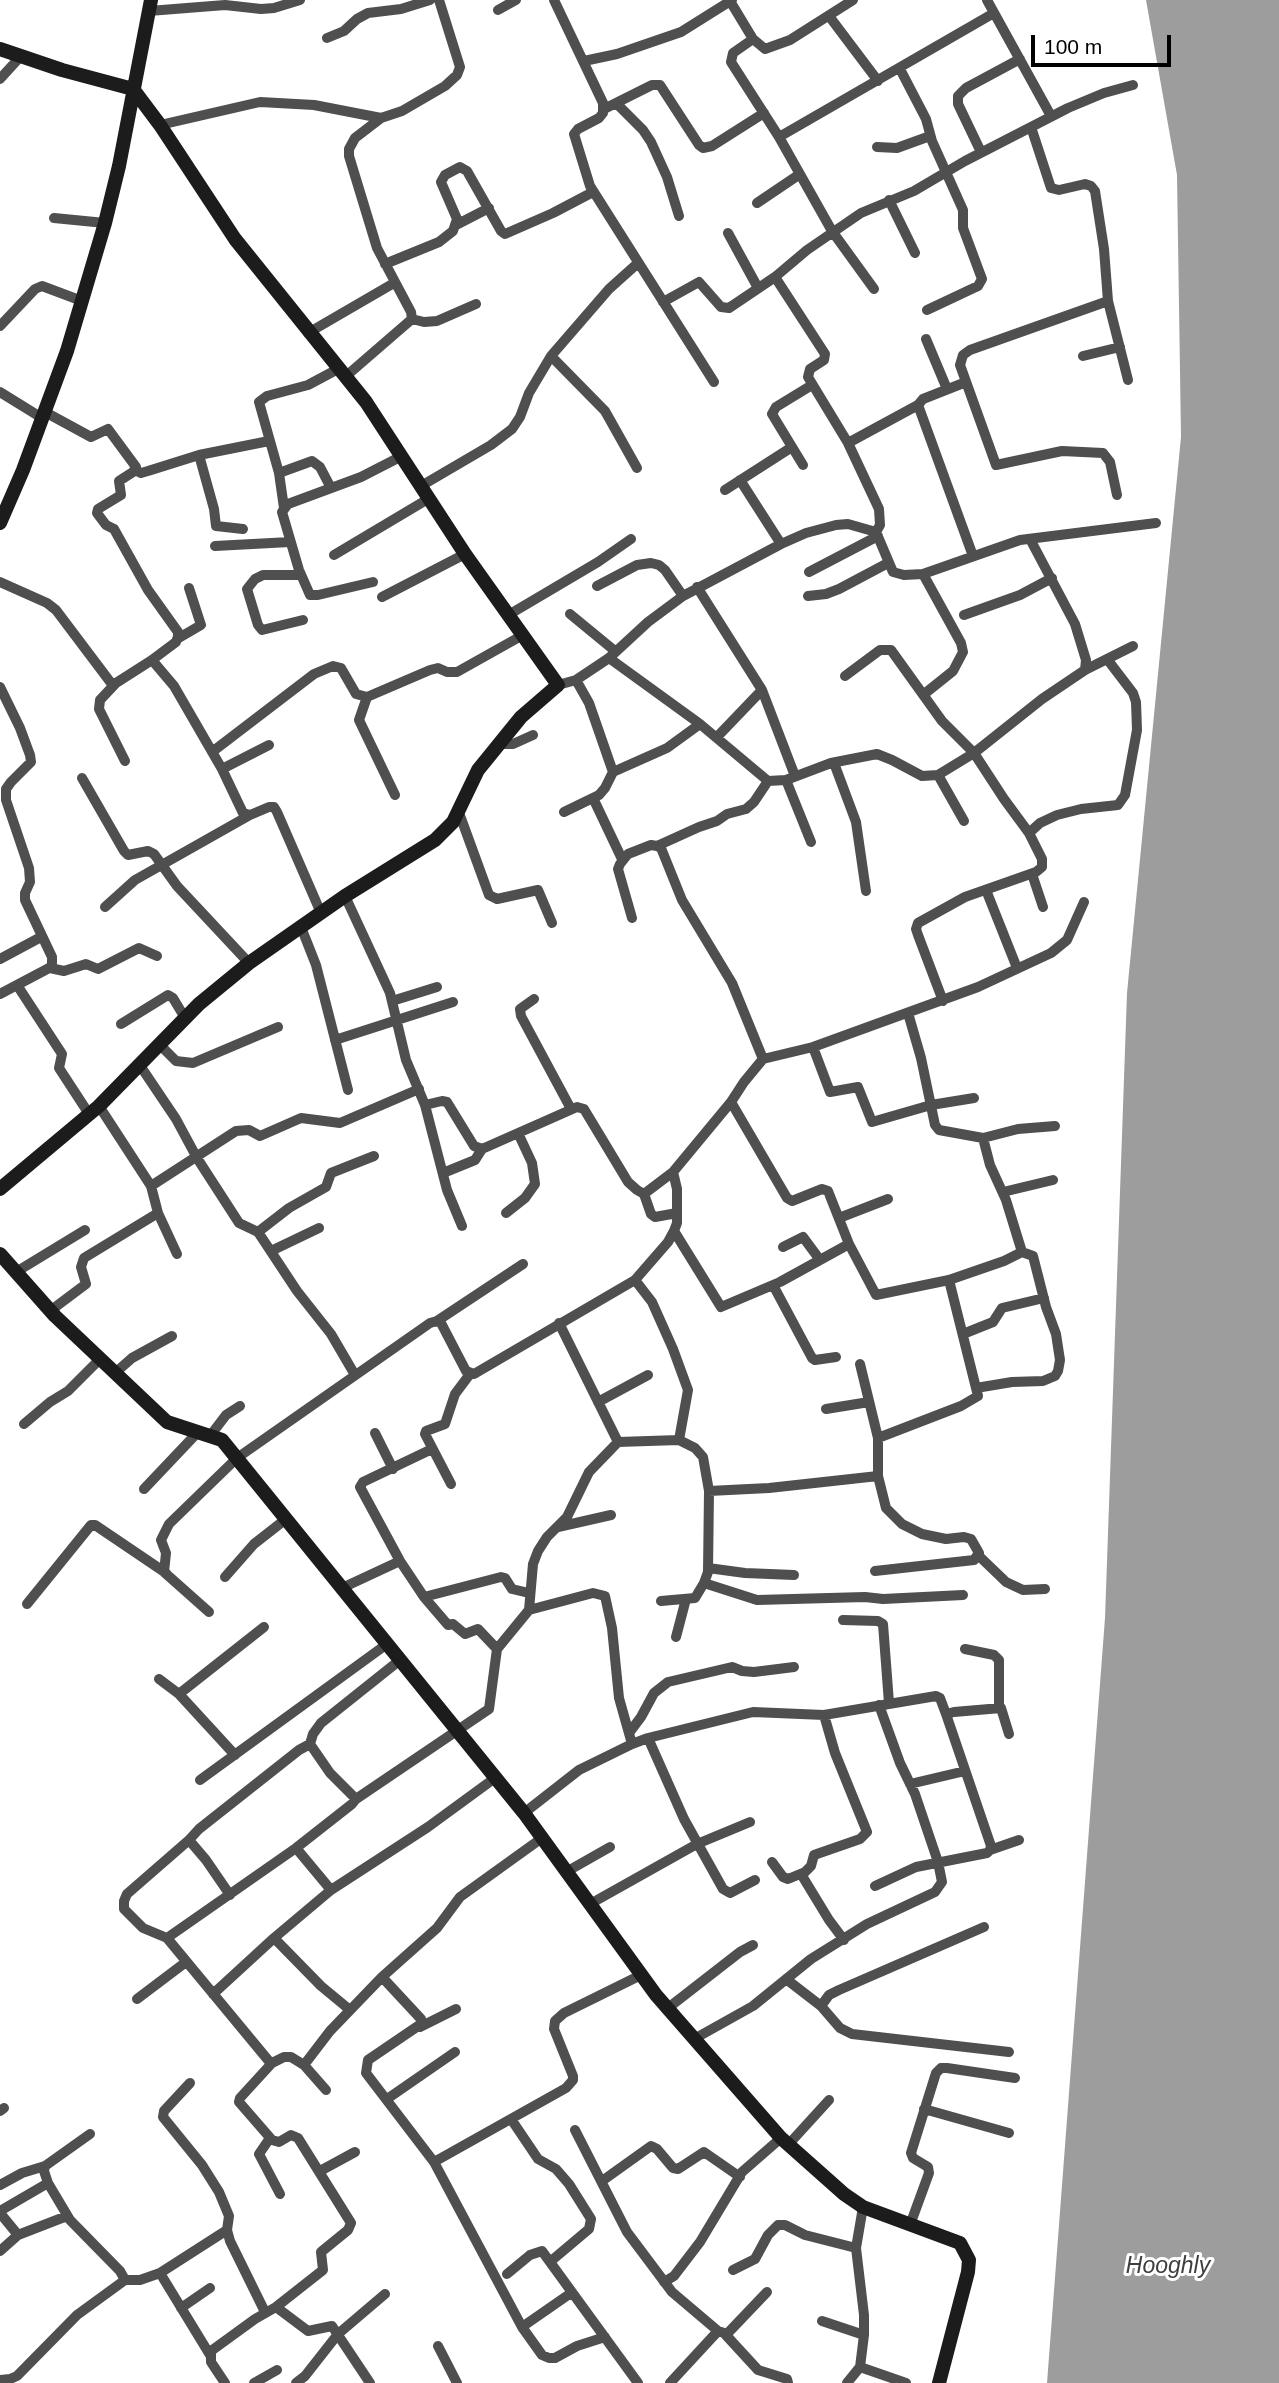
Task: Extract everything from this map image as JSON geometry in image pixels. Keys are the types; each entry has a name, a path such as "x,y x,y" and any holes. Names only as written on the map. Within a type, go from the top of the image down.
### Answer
{"street":[{"path":"0,523 67,351 105,223 119,166 150,6 225,5 261,9 300,0"},
{"path":"327,37 344,31 368,13 401,9 430,0"},
{"path":"373,582 313,596 307,592 283,516 279,473 258,406 261,399 342,373 406,327 412,319 374,237 349,149 355,138 381,118 402,111 445,86 457,75 460,67 439,0"},
{"path":"498,10 516,0"},
{"path":"554,0 604,109"},
{"path":"584,61 617,54 681,32 731,0 753,39 765,49 773,48 853,0"},
{"path":"987,0 1051,116"},
{"path":"779,138 994,13"},
{"path":"830,16 878,81"},
{"path":"753,39 733,53 731,59 832,231 874,289"},
{"path":"0,49 62,70 133,89 235,239 366,402 465,554 558,685"},
{"path":"0,79 21,56"},
{"path":"981,152 958,104 958,96 966,88 1020,59"},
{"path":"900,69 923,112 930,136 963,210 963,228 982,279 978,286 927,310"},
{"path":"715,382 593,192 573,138 578,129 600,118 604,109 652,86 660,85 703,148 712,146 764,113"},
{"path":"663,302 699,282 721,307 726,309 775,277 832,231 861,213 914,191 1051,116 1104,93 1133,85"},
{"path":"160,125 260,102 314,105 381,118"},
{"path":"616,103 651,142 667,177 679,216"},
{"path":"1031,127 1051,188 1059,190 1085,184 1095,191 1104,248 1108,301 1128,380"},
{"path":"877,147 897,148 930,136"},
{"path":"457,225 457,219 440,181 445,174 460,167 467,171 501,231 508,234 593,192"},
{"path":"757,203 800,174"},
{"path":"889,201 915,253"},
{"path":"385,264 439,242 448,237 457,225 489,208"},
{"path":"54,218 105,223"},
{"path":"728,233 758,288"},
{"path":"334,555 512,429 551,356 609,289 638,263"},
{"path":"775,277 825,354 824,360 808,372 812,385 848,443 879,509 880,525 877,534 893,572 898,575 923,574 1006,543 1156,523"},
{"path":"308,333 394,283"},
{"path":"0,326 35,289 42,286 82,301"},
{"path":"1108,301 970,351 960,360 996,465 1062,451 1099,452 1106,455 1110,462 1117,495"},
{"path":"412,319 437,321 476,304"},
{"path":"926,339 947,389"},
{"path":"1083,356 1120,347"},
{"path":"551,356 605,411 637,468"},
{"path":"848,443 918,405 923,399 966,382"},
{"path":"803,465 772,414 776,407 812,385"},
{"path":"0,392 91,436 108,429 136,467 135,470"},
{"path":"918,405 973,556"},
{"path":"135,470 141,473 199,455 269,441"},
{"path":"725,490 792,447"},
{"path":"199,455 216,526 243,529"},
{"path":"284,508 361,477 400,457"},
{"path":"279,473 312,461 320,467 331,488"},
{"path":"135,470 119,481 121,495 98,509 97,513 107,526 114,529 148,590 177,632 177,639"},
{"path":"740,480 781,544"},
{"path":"0,1189 94,1110 185,1018 249,963 435,840 453,822 478,770 521,717 558,685 576,680 612,655 682,596 781,544 806,533 836,525 848,524 877,534"},
{"path":"809,572 877,534"},
{"path":"510,614 598,562 631,539"},
{"path":"1030,539 1075,624 1086,660 1085,670"},
{"path":"215,546 290,542"},
{"path":"382,597 465,554"},
{"path":"597,586 637,565 651,563 665,570 682,596"},
{"path":"808,596 839,589 888,563"},
{"path":"923,574 961,643 963,652 953,671 923,695"},
{"path":"300,575 263,575 255,579 247,589 258,625 262,629 303,620"},
{"path":"964,615 1020,595 1052,578"},
{"path":"0,582 47,603 106,680 116,683"},
{"path":"697,587 762,690 811,842"},
{"path":"125,761 99,709 100,700 116,683 152,660 177,639 199,628 201,625 189,588"},
{"path":"570,614 612,655 717,737 768,781"},
{"path":"212,751 307,678 333,666 341,668 358,696 367,697 430,670 438,668 457,672 523,635"},
{"path":"657,846 717,821 727,814 746,809 768,781 790,778 834,763 877,754 922,776 938,775 974,754 1042,699 1085,670 1133,646"},
{"path":"845,676 880,650 887,649 895,654 948,728 974,754 1029,833 1043,863 1040,870 945,907 917,926 943,1001"},
{"path":"1029,833 1040,823 1057,815 1081,809 1118,806 1125,795 1137,730 1136,702 1133,692 1107,659"},
{"path":"152,660 174,686 222,769 243,813 250,815"},
{"path":"576,680 589,703 613,772"},
{"path":"0,687 30,755 31,762 11,782 5,794 29,867 30,882 25,892 25,900 52,957 50,968"},
{"path":"717,737 762,690"},
{"path":"367,697 359,720 396,794"},
{"path":"564,812 593,798 606,788 613,772 667,748 700,724"},
{"path":"499,744 513,744 533,735"},
{"path":"222,769 269,744"},
{"path":"834,763 856,822 866,891"},
{"path":"938,775 964,821"},
{"path":"82,778 124,851 135,855 149,851 154,854 185,895 249,963"},
{"path":"593,798 622,859"},
{"path":"105,907 135,880 250,815 274,807 321,913"},
{"path":"458,810 489,895 497,899 538,890 552,923"},
{"path":"632,918 618,869 622,859 628,854 652,845 657,846 661,848 682,900 732,984 763,1059"},
{"path":"1032,874 1043,906"},
{"path":"986,890 1017,968"},
{"path":"345,897 392,1001 406,1060 425,1105 443,1173 462,1226"},
{"path":"644,1194 673,1172 763,1059 813,1047 943,1001 1060,948 1067,940 1084,902"},
{"path":"301,927 316,965 348,1090"},
{"path":"0,959 41,937"},
{"path":"0,994 50,968 64,971 86,964 98,969 139,948 157,956"},
{"path":"17,985 62,1054 59,1068 150,1186 158,1213 177,1255"},
{"path":"392,1001 437,987"},
{"path":"121,1024 169,995 185,1018"},
{"path":"534,999 520,1009 521,1016 571,1109"},
{"path":"335,1040 453,1002"},
{"path":"908,1013 935,1125 939,1130 983,1138 1018,1129 1055,1126"},
{"path":"159,1044 176,1061 193,1063 278,1027"},
{"path":"813,1047 830,1093 858,1087 872,1122 931,1105 974,1098"},
{"path":"139,1064 239,1223 258,1231 297,1291 331,1334 355,1375"},
{"path":"150,1186 236,1131 249,1130 260,1136 301,1118 340,1123 419,1089"},
{"path":"425,1105 447,1102 474,1146 482,1149"},
{"path":"731,1102 787,1198 792,1201 824,1189 828,1191 849,1244 876,1295 949,1280 1022,1252 1033,1255 1056,1334 1060,1360 1058,1371 1055,1376 1043,1381 1012,1382 976,1388"},
{"path":"443,1173 475,1160 482,1149 571,1109 584,1109 628,1182 644,1194 651,1213 655,1217 677,1213"},
{"path":"506,1213 525,1198 535,1184 532,1163 518,1133"},
{"path":"983,1138 990,1165 1003,1192 1022,1252"},
{"path":"258,1231 289,1208 326,1187 331,1173 374,1156"},
{"path":"451,1484 432,1449 426,1431 445,1424 455,1394 470,1374 635,1280 668,1242 674,1231 677,1189 673,1172"},
{"path":"1003,1192 1053,1180"},
{"path":"839,1218 888,1199"},
{"path":"50,1311 86,1284 81,1267 83,1258 158,1213"},
{"path":"271,1251 318,1228"},
{"path":"16,1272 85,1230"},
{"path":"674,1231 721,1307 773,1285 849,1244"},
{"path":"783,1247 803,1237 820,1260"},
{"path":"0,1254 50,1311 167,1422 222,1440 524,1813 641,1975 784,2141 863,2207 960,2243 969,2260 968,2272 939,2383"},
{"path":"166,1573 163,1568 166,1553 162,1544 163,1533 237,1458 430,1323 523,1264"},
{"path":"635,1280 652,1301 688,1391 679,1440"},
{"path":"878,1438 978,1396 949,1280"},
{"path":"773,1285 811,1358 815,1360 835,1357"},
{"path":"963,1334 993,1322 1002,1308 1044,1298"},
{"path":"437,1321 441,1323 470,1374"},
{"path":"559,1323 618,1442"},
{"path":"115,1373 132,1358 172,1336"},
{"path":"24,1424 68,1391 100,1359"},
{"path":"860,1364 878,1438 878,1476 887,1508 894,1518 922,1534 946,1539 971,1539 979,1556 1006,1582 1023,1590 1045,1589"},
{"path":"598,1402 648,1375"},
{"path":"826,1409 869,1402"},
{"path":"144,1489 204,1434 240,1406"},
{"path":"375,1433 393,1469"},
{"path":"167,1938 296,1849 356,1799 486,1712 492,1704 497,1649 528,1610 533,1564 538,1551 547,1537 567,1517 589,1472 618,1442 679,1440 695,1448 703,1457 709,1491 708,1568 704,1583 701,1593 695,1598 661,1601"},
{"path":"432,1449 363,1482 360,1487 400,1561 424,1597 448,1625 453,1625 465,1634 478,1629 497,1649"},
{"path":"709,1491 769,1488 878,1476"},
{"path":"558,1527 611,1515"},
{"path":"225,1577 254,1544 286,1519"},
{"path":"27,1604 91,1525 95,1525 166,1573 208,1612"},
{"path":"875,1571 974,1560 979,1556"},
{"path":"342,1588 400,1561"},
{"path":"708,1568 794,1575"},
{"path":"424,1597 501,1577 505,1578 512,1589 529,1593"},
{"path":"704,1583 757,1600 963,1595"},
{"path":"528,1610 593,1592 605,1596 612,1628 619,1698 630,1738"},
{"path":"676,1637 686,1599"},
{"path":"694,2039 752,2007 811,1959 867,1924 935,1892 942,1882 938,1862 884,1704 883,1624 878,1621 843,1620"},
{"path":"179,1694 264,1627"},
{"path":"200,1780 387,1644"},
{"path":"965,1649 994,1655 999,1660 999,1707 1003,1710 1009,1734"},
{"path":"272,2063 167,1938 143,1928 124,1909 124,1901 127,1894 199,1829 310,1744 321,1723 400,1660"},
{"path":"630,1738 654,1693 668,1682 726,1667 754,1672 794,1667"},
{"path":"159,1679 179,1694 235,1755"},
{"path":"524,1813 579,1770 630,1738 648,1738 753,1712 824,1715 936,1696 940,1698 946,1714 991,1846 990,1850"},
{"path":"946,1714 999,1707"},
{"path":"772,1862 785,1879 801,1874 811,1866 814,1855 860,1839 867,1832 835,1753 824,1715"},
{"path":"648,1738 697,1844 726,1892 730,1893 755,1880"},
{"path":"310,1744 330,1773 356,1799"},
{"path":"910,1784 965,1771"},
{"path":"213,1994 331,1890 428,1827 495,1778"},
{"path":"590,1904 697,1844 750,1822"},
{"path":"303,2065 382,1977 437,1928 460,1897 542,1838"},
{"path":"189,1840 230,1895"},
{"path":"875,1886 916,1867 987,1853 1019,1840"},
{"path":"566,1872 610,1847"},
{"path":"296,1849 331,1890"},
{"path":"801,1874 844,1940"},
{"path":"821,2006 830,1995 839,1990 984,1927"},
{"path":"274,1938 321,1986 350,2010"},
{"path":"668,2008 753,1945"},
{"path":"137,1999 186,1962"},
{"path":"434,2162 566,2088 573,2080 572,2071 554,2029 555,2021 558,2017 641,1975"},
{"path":"382,1977 421,2019 419,2027"},
{"path":"786,1979 821,2006 841,2028 852,2034 1009,2052"},
{"path":"456,2009 419,2027 366,2063 366,2073 434,2162 522,2326 542,2355 555,2358 577,2346 605,2337"},
{"path":"387,2099 455,2052"},
{"path":"210,2355 227,2337 323,2270 321,2252 351,2226 350,2218 294,2135 279,2142 270,2138 239,2102 272,2063 288,2056 303,2065 326,2090"},
{"path":"910,2225 929,2173 928,2167 913,2158 911,2153 936,2073 941,2068 1015,2078"},
{"path":"190,2083 164,2111 163,2117 202,2165 219,2192 229,2216 227,2230 270,2309 308,2332 328,2325 338,2334 370,2383"},
{"path":"664,2282 674,2276 700,2242 740,2176 829,2100"},
{"path":"924,2109 1009,2133"},
{"path":"511,2119 538,2159 556,2169 569,2184 591,2219 589,2229 551,2261"},
{"path":"575,2130 627,2232 679,2300 722,2333 760,2370 787,2379 788,2383"},
{"path":"0,2185 22,2173 45,2166 90,2133"},
{"path":"270,2138 258,2154 279,2194"},
{"path":"602,2181 651,2146 657,2149 673,2168 678,2169 704,2152 740,2176"},
{"path":"320,2171 355,2152"},
{"path":"45,2166 48,2183 67,2216 120,2271 125,2280"},
{"path":"18,2235 0,2212 48,2183"},
{"path":"847,2383 860,2367 864,2335 856,2248 863,2207"},
{"path":"0,2251 18,2235 67,2216"},
{"path":"733,2270 755,2259 768,2235 778,2225 856,2248"},
{"path":"0,2380 17,2376 77,2315 125,2280 140,2280 160,2273 227,2230"},
{"path":"507,2274 536,2252 542,2251 638,2383"},
{"path":"160,2273 225,2383"},
{"path":"181,2308 210,2288"},
{"path":"670,2383 767,2292"},
{"path":"522,2326 571,2293"},
{"path":"296,2383 305,2376 338,2334 385,2294"},
{"path":"822,2321 864,2335"},
{"path":"438,2346 457,2383"},
{"path":"860,2367 906,2383"},
{"path":"254,2383 277,2370"},
{"path":"755,2383 760,2370"}],"water":[{"name":"Hooghly","path":"1146,0 1279,0 1279,2383 1047,2383 1105,1618 1127,993 1181,437 1177,175"}]}
